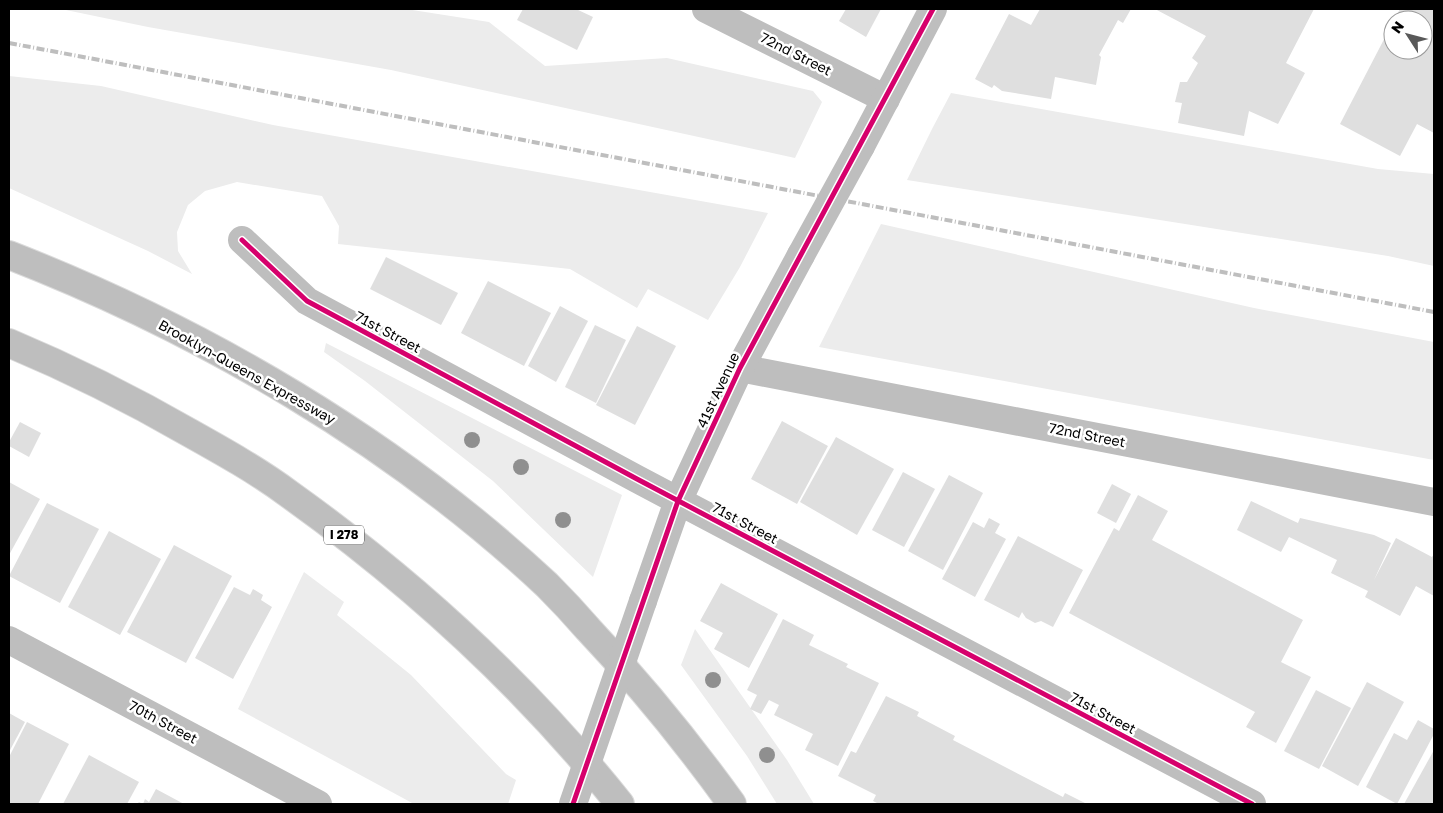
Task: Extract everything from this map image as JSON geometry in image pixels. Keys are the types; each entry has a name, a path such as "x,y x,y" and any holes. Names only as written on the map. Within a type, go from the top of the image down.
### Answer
{"main road":[{"name":"72nd Street","path":"706,9 886,99"},
{"name":"41st Avenue","path":"573,804 678,501 740,368 934,9"},
{"name":"71st Street","path":"242,240 307,302 678,501 1252,804"},
{"name":"Brooklyn-Queens Expressway","path":"9,256 146,316 262,377 321,412 442,495 494,537 555,593 610,652 659,709 708,770 732,804"},
{"name":"I 278","path":"9,343 52,361 118,393 226,453 288,493 345,536 404,582 521,690 580,754 620,804"},
{"name":"72nd Street","path":"740,368 1434,502"},
{"name":"70th Street","path":"9,640 318,804"}],"shaded area":[{"path":"61,9 406,9 489,22 545,66 667,58 813,91 822,102 795,158 391,70 148,27"},
{"path":"9,76 101,86 273,125 768,213 740,267 708,320 648,289 637,308 570,269 338,244 339,226 322,196 237,182 205,191 188,205 177,232 178,251 192,274 148,251 9,188"},
{"path":"951,93 1378,169 1434,174 1434,266 1388,256 907,180"},
{"path":"881,224 1254,308 1434,342 1434,460 819,347"},
{"path":"326,343 622,495 593,577 493,481 365,381 324,352"},
{"path":"304,572 344,602 337,615 411,675 506,774 516,780 508,804 414,804 238,709"},
{"path":"695,629 787,760 814,804 777,804 747,756 681,665"}],"building":[{"path":"523,9 576,9 593,17 577,50 517,20"},
{"path":"846,9 881,9 866,37 839,21"},
{"path":"1040,9 1131,9 1123,23 1118,20 1099,55 1101,57 1096,85 1055,77 1051,99 1002,91 994,85 992,88 975,79 1009,14 1031,25"},
{"path":"1155,9 1314,9 1286,63 1305,73 1278,124 1249,111 1244,136 1178,123 1182,103 1175,102 1180,82 1187,82 1198,63 1192,58 1206,36"},
{"path":"1434,9 1434,133 1417,124 1400,156 1340,124 1383,41 1383,60 1433,60 1433,10 1399,10"},
{"path":"386,257 458,293 441,325 370,289"},
{"path":"488,281 551,313 524,366 461,333"},
{"path":"560,306 588,321 556,382 528,366"},
{"path":"595,325 626,340 596,403 565,387"},
{"path":"637,326 676,346 635,425 596,405"},
{"path":"782,421 828,446 797,504 751,479"},
{"path":"20,422 41,433 29,457 9,446 9,442"},
{"path":"836,437 894,469 857,535 800,502"},
{"path":"903,472 935,489 904,547 872,530"},
{"path":"949,475 983,493 943,570 908,551"},
{"path":"9,482 40,499 9,555"},
{"path":"1112,484 1131,494 1116,523 1097,513"},
{"path":"1138,495 1168,511 1152,540 1303,620 1281,662 1311,677 1276,743 1246,727 1255,712 1069,613 1114,528 1119,531"},
{"path":"1251,501 1298,523 1300,518 1374,535 1391,543 1374,580 1396,538 1432,557 1434,554 1434,596 1416,586 1400,616 1365,597 1368,591 1331,573 1337,560 1289,537 1281,552 1237,530"},
{"path":"47,503 99,529 60,603 9,576"},
{"path":"989,518 1000,524 995,533 1006,539 975,597 942,579 973,522 984,528"},
{"path":"109,531 161,559 120,635 68,607"},
{"path":"1018,536 1083,570 1053,627 1041,621 1035,623 1026,618 1022,612 1019,618 984,600"},
{"path":"174,545 232,576 186,663 127,632"},
{"path":"721,583 778,614 749,668 714,649 723,633 700,621"},
{"path":"234,587 250,595 253,589 263,595 261,600 272,607 233,679 195,658"},
{"path":"783,619 814,635 809,645 848,664 846,667 879,683 838,766 805,750 813,734 774,715 779,705 769,700 761,714 750,709 757,695 747,690"},
{"path":"1367,682 1404,702 1358,786 1322,766"},
{"path":"1316,690 1351,708 1319,769 1284,751"},
{"path":"886,696 919,712 917,716 955,736 953,740 1063,797 1065,793 1087,804 879,804 873,801 876,795 838,776 851,751 856,753"},
{"path":"9,713 25,722 9,752"},
{"path":"1418,720 1434,729 1434,734 1397,804 1366,787 1394,733 1407,740"},
{"path":"27,722 69,744 38,804 9,804 9,757"},
{"path":"1434,750 1434,804 1404,804"},
{"path":"89,755 139,782 127,804 63,804"},
{"path":"156,789 184,804 143,804 145,799 149,802"}],"railway":[{"path":"9,43 1434,312"}],"cycle path":[{"path":"573,804 678,501 740,368 933,9"},
{"path":"242,240 307,301 637,479 1252,804"}]}
